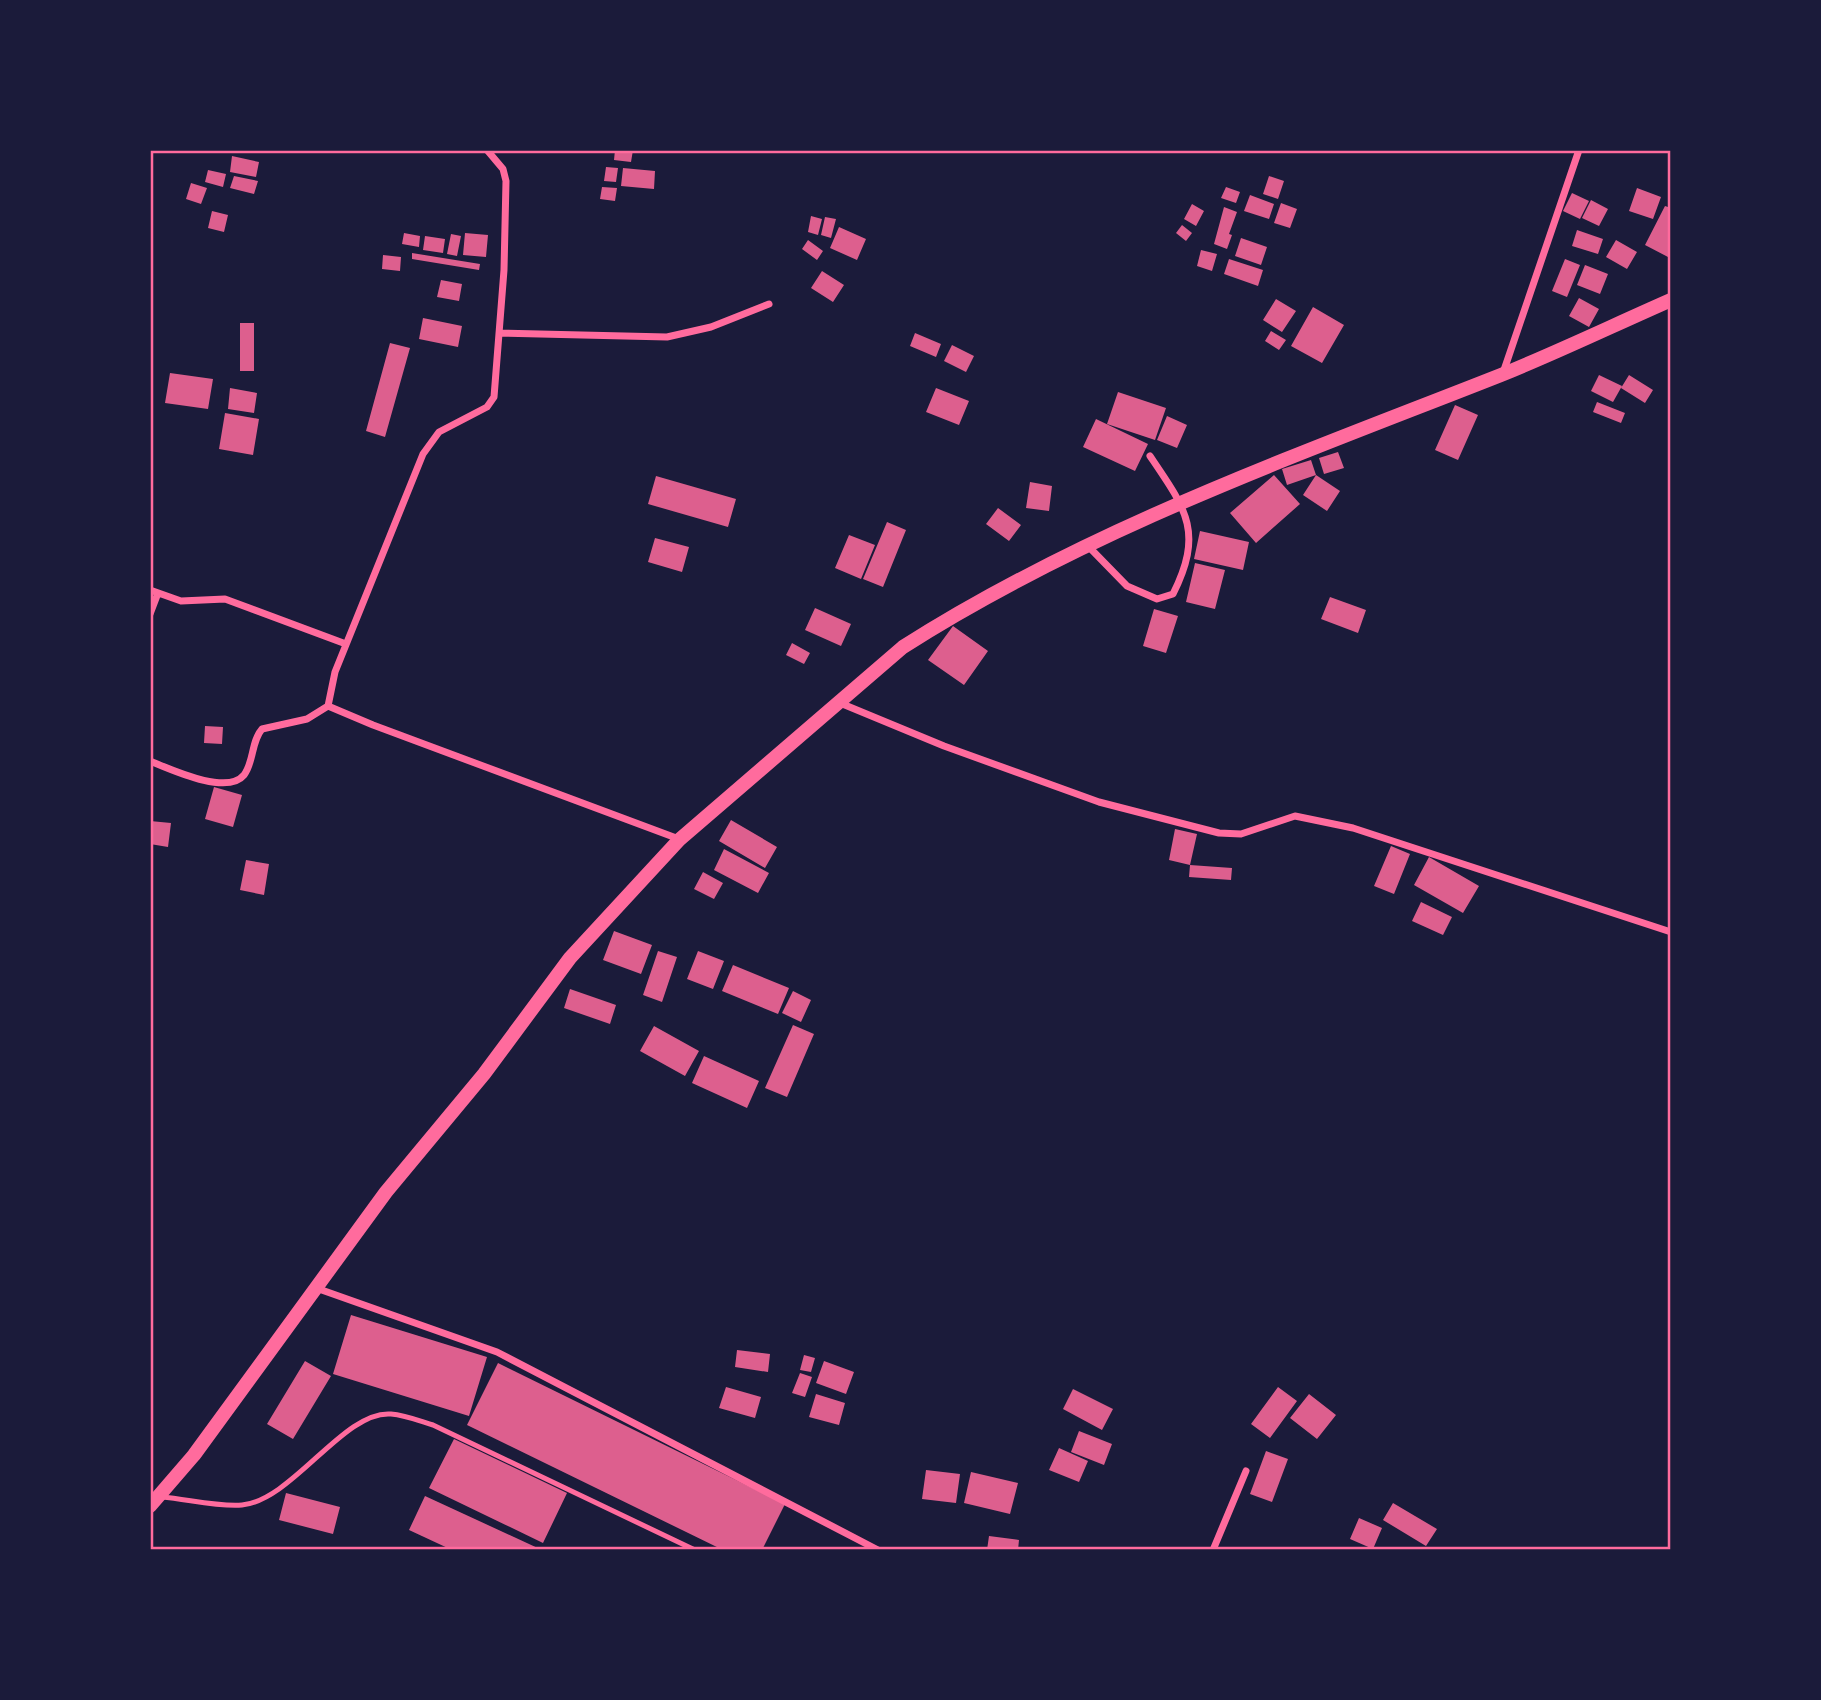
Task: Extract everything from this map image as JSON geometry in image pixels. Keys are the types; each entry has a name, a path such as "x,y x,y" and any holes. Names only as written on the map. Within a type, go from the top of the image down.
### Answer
{"main road":[{"path":"155,1501 194,1455 386,1192 484,1074 570,958 679,839 903,647 935,626 1088,545 1180,504 1503,374 1671,300"}],"street":[{"path":"150,761 214,782 237,780 245,774 262,729 307,719 328,706 335,672 423,454 439,432 487,407 494,397 506,181 497,159 487,150"},
{"path":"1503,374 1579,150"},
{"path":"499,333 667,337 710,327 769,304"},
{"path":"1088,545 1126,586 1144,595 1166,598 1173,594 1189,555 1191,534 1180,504 1150,456"},
{"path":"150,614 154,591 181,601 208,602 225,599 346,644"},
{"path":"836,702 944,746 1099,802 1219,833 1241,834 1295,816 1314,819 1353,828 1671,932"},
{"path":"328,706 679,839"},
{"path":"316,1288 497,1352 878,1549"},
{"path":"1213,1549 1246,1471"}],"lane":[{"path":"155,1501 243,1505 255,1501 267,1496 373,1416 391,1413 433,1425 695,1549"}],"building":[{"path":"615,150 633,150 631,162 614,160"},
{"path":"232,156 259,162 256,177 230,172"},
{"path":"606,167 618,168 616,182 604,181"},
{"path":"623,168 655,171 654,189 621,186"},
{"path":"208,170 226,174 223,187 205,182"},
{"path":"234,176 258,181 254,194 230,188"},
{"path":"1269,176 1284,181 1278,199 1263,194"},
{"path":"191,183 207,188 201,204 186,199"},
{"path":"602,187 617,188 615,201 600,199"},
{"path":"1226,187 1240,192 1236,203 1221,198"},
{"path":"1637,188 1661,197 1653,219 1629,211"},
{"path":"1572,193 1589,201 1580,219 1563,211"},
{"path":"1250,195 1274,204 1269,219 1244,211"},
{"path":"1591,200 1608,209 1599,226 1582,218"},
{"path":"1281,203 1297,209 1290,228 1274,223"},
{"path":"1192,204 1204,211 1196,226 1184,219"},
{"path":"1665,206 1671,208 1668,257 1645,245"},
{"path":"1224,207 1237,212 1227,249 1214,244"},
{"path":"212,211 228,215 224,232 208,228"},
{"path":"811,216 822,219 818,235 808,232"},
{"path":"825,217 836,219 831,238 821,235"},
{"path":"1182,225 1192,233 1186,241 1176,233"},
{"path":"839,227 866,239 857,260 830,248"},
{"path":"1577,230 1603,239 1598,254 1572,246"},
{"path":"404,233 420,236 419,247 402,244"},
{"path":"465,233 488,235 486,257 463,255"},
{"path":"451,234 461,236 457,256 447,254"},
{"path":"425,236 445,239 443,253 423,250"},
{"path":"1241,238 1267,247 1261,265 1235,256"},
{"path":"808,240 823,251 817,260 802,249"},
{"path":"1616,240 1637,252 1627,269 1606,257"},
{"path":"1201,250 1217,254 1212,271 1197,266"},
{"path":"412,253 480,264 479,270 412,259"},
{"path":"383,255 401,257 400,271 382,269"},
{"path":"1229,259 1263,270 1258,286 1224,274"},
{"path":"1565,259 1580,265 1567,297 1552,291"},
{"path":"1585,265 1608,274 1600,294 1577,285"},
{"path":"822,271 844,285 833,302 811,288"},
{"path":"441,280 462,284 459,301 437,297"},
{"path":"1579,298 1599,309 1589,327 1569,316"},
{"path":"1276,299 1296,311 1282,332 1263,320"},
{"path":"1313,307 1344,325 1322,363 1291,346"},
{"path":"423,318 462,326 458,347 419,339"},
{"path":"240,323 254,323 254,371 240,371"},
{"path":"1271,331 1286,340 1279,350 1265,341"},
{"path":"915,333 941,344 936,357 910,346"},
{"path":"390,343 410,348 385,437 366,431"},
{"path":"952,345 974,356 966,372 944,361"},
{"path":"170,373 213,379 208,409 165,403"},
{"path":"1599,375 1622,386 1613,402 1591,391"},
{"path":"1629,375 1653,390 1645,403 1621,388"},
{"path":"230,388 257,393 254,413 228,409"},
{"path":"936,388 969,401 959,425 926,412"},
{"path":"1118,392 1166,408 1155,440 1107,424"},
{"path":"1597,402 1625,413 1621,423 1593,412"},
{"path":"1455,405 1478,415 1458,460 1435,450"},
{"path":"225,413 259,419 253,455 219,449"},
{"path":"1167,416 1187,425 1177,448 1157,440"},
{"path":"1096,419 1148,444 1135,471 1083,447"},
{"path":"1338,452 1344,468 1324,474 1319,458"},
{"path":"1311,460 1316,475 1287,485 1282,469"},
{"path":"1274,475 1300,504 1256,543 1230,513"},
{"path":"1316,475 1340,491 1327,511 1303,495"},
{"path":"656,476 736,499 728,527 648,504"},
{"path":"1030,482 1052,486 1049,511 1026,508"},
{"path":"998,508 1021,525 1009,541 986,524"},
{"path":"887,522 906,530 883,587 863,579"},
{"path":"1200,531 1249,542 1243,570 1194,559"},
{"path":"849,535 875,545 861,579 835,568"},
{"path":"655,538 689,547 682,572 648,562"},
{"path":"1195,563 1225,570 1215,609 1186,602"},
{"path":"1330,597 1366,610 1358,633 1321,619"},
{"path":"815,608 851,624 841,646 805,630"},
{"path":"1154,609 1178,616 1166,653 1143,646"},
{"path":"953,626 988,651 964,685 928,660"},
{"path":"792,643 810,653 804,664 786,655"},
{"path":"205,726 223,727 222,744 204,743"},
{"path":"214,787 242,795 233,827 205,819"},
{"path":"731,820 777,847 765,868 719,841"},
{"path":"150,821 171,823 168,847 150,844"},
{"path":"1175,829 1197,834 1190,865 1169,860"},
{"path":"1391,846 1410,854 1394,894 1374,886"},
{"path":"724,849 769,873 758,893 714,870"},
{"path":"1429,857 1479,886 1463,913 1414,885"},
{"path":"246,860 269,864 264,895 240,890"},
{"path":"1190,865 1232,868 1231,880 1189,877"},
{"path":"703,872 723,883 714,899 694,889"},
{"path":"1421,902 1452,917 1443,935 1412,921"},
{"path":"614,931 652,945 641,974 603,960"},
{"path":"658,951 677,957 662,1002 643,995"},
{"path":"698,951 724,961 713,989 687,979"},
{"path":"733,965 789,988 778,1014 722,991"},
{"path":"570,989 616,1005 610,1024 564,1008"},
{"path":"793,991 811,1000 801,1022 782,1013"},
{"path":"793,1025 814,1034 787,1097 765,1088"},
{"path":"654,1026 699,1051 685,1076 640,1051"},
{"path":"704,1056 759,1081 747,1108 692,1083"},
{"path":"351,1315 487,1357 469,1416 333,1374"},
{"path":"737,1350 770,1354 768,1372 735,1367"},
{"path":"804,1355 815,1358 811,1372 800,1370"},
{"path":"305,1361 331,1376 293,1439 267,1424"},
{"path":"824,1361 854,1372 846,1394 816,1383"},
{"path":"498,1363 785,1504 762,1550 723,1550 467,1425"},
{"path":"800,1373 812,1377 805,1397 792,1393"},
{"path":"726,1387 761,1397 755,1418 719,1408"},
{"path":"1278,1387 1297,1401 1270,1438 1251,1424"},
{"path":"1073,1389 1113,1409 1102,1430 1063,1409"},
{"path":"816,1394 845,1403 839,1425 809,1417"},
{"path":"1309,1394 1336,1415 1317,1439 1290,1418"},
{"path":"1079,1431 1112,1444 1104,1465 1071,1452"},
{"path":"454,1439 567,1493 543,1543 429,1488"},
{"path":"1059,1448 1088,1461 1079,1482 1049,1470"},
{"path":"1266,1451 1288,1459 1272,1502 1250,1494"},
{"path":"926,1470 960,1474 956,1503 922,1499"},
{"path":"971,1472 1018,1483 1010,1514 964,1503"},
{"path":"286,1493 340,1507 333,1534 279,1520"},
{"path":"425,1496 542,1550 452,1550 409,1530"},
{"path":"1393,1503 1437,1529 1426,1546 1383,1520"},
{"path":"1359,1518 1382,1528 1373,1549 1350,1539"},
{"path":"989,1536 1019,1540 1018,1550 987,1550"}]}
